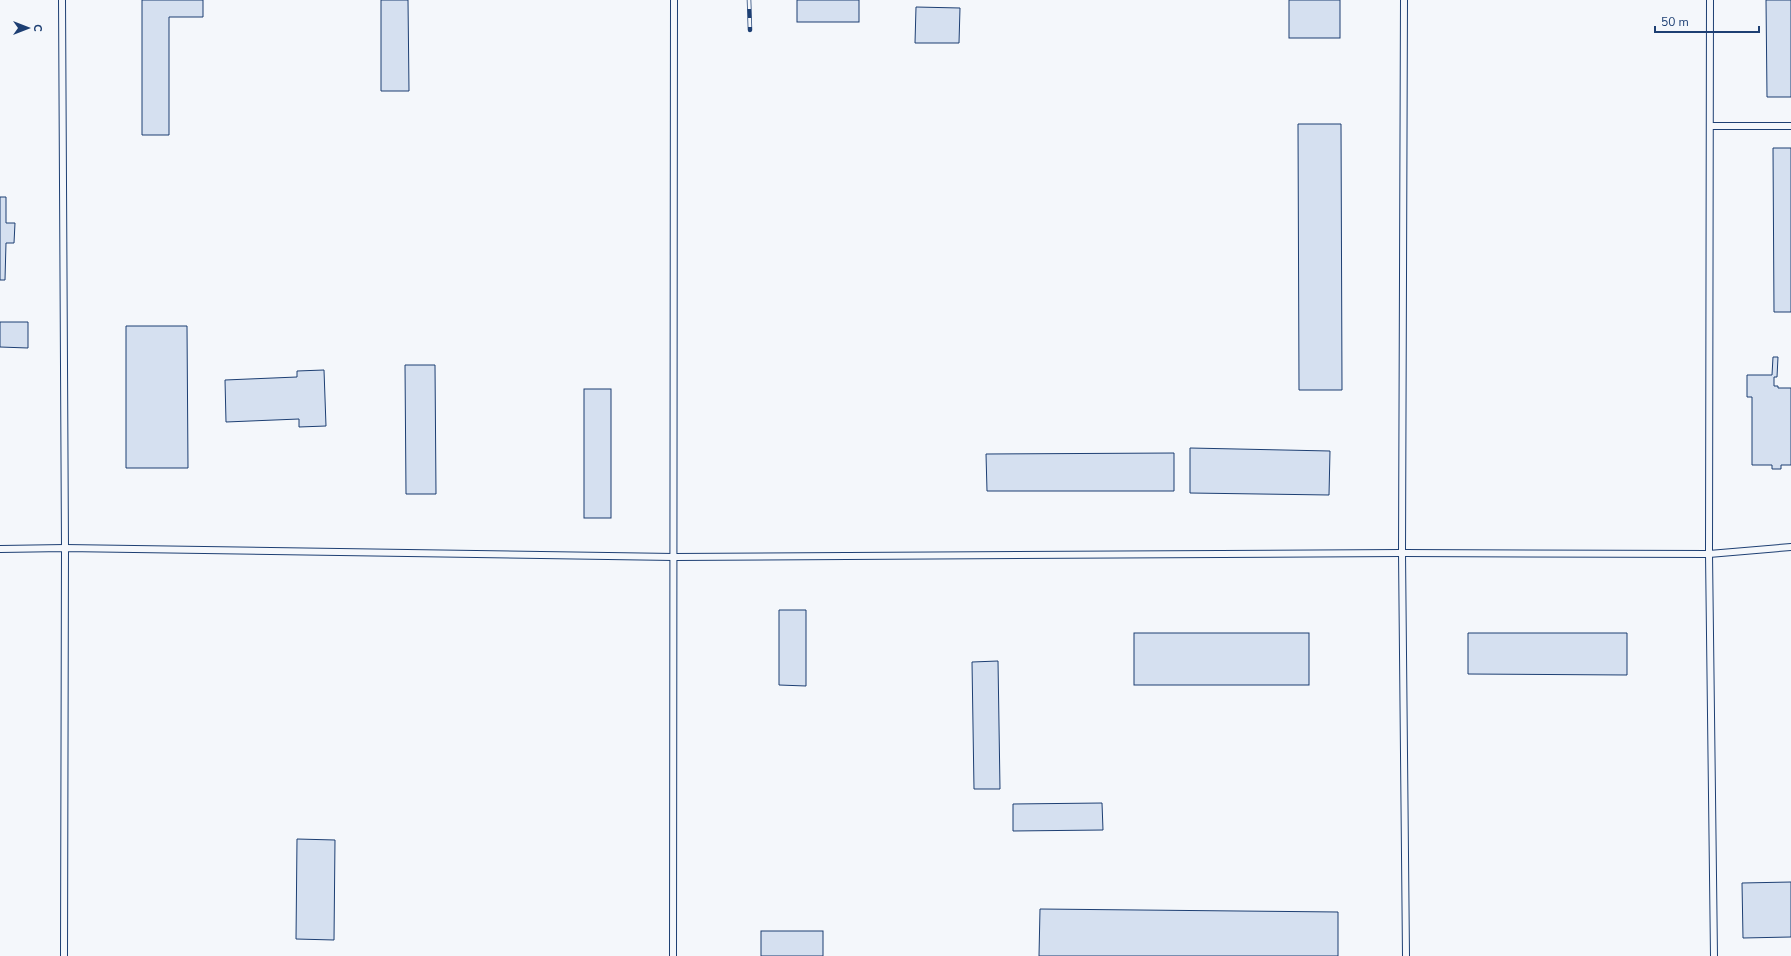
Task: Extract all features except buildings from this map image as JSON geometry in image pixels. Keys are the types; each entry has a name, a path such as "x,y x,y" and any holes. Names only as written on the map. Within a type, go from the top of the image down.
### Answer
{"lane":[{"path":"62,0 65,548 64,956"},
{"path":"673,956 674,0"},
{"path":"1404,0 1402,553 1406,956"},
{"path":"1710,0 1708,554 1714,956"},
{"path":"1710,126 1791,126"},
{"path":"0,549 65,548 674,558 1402,553 1708,554 1791,547"}],"railway":[{"path":"749,0 750,30"}]}
